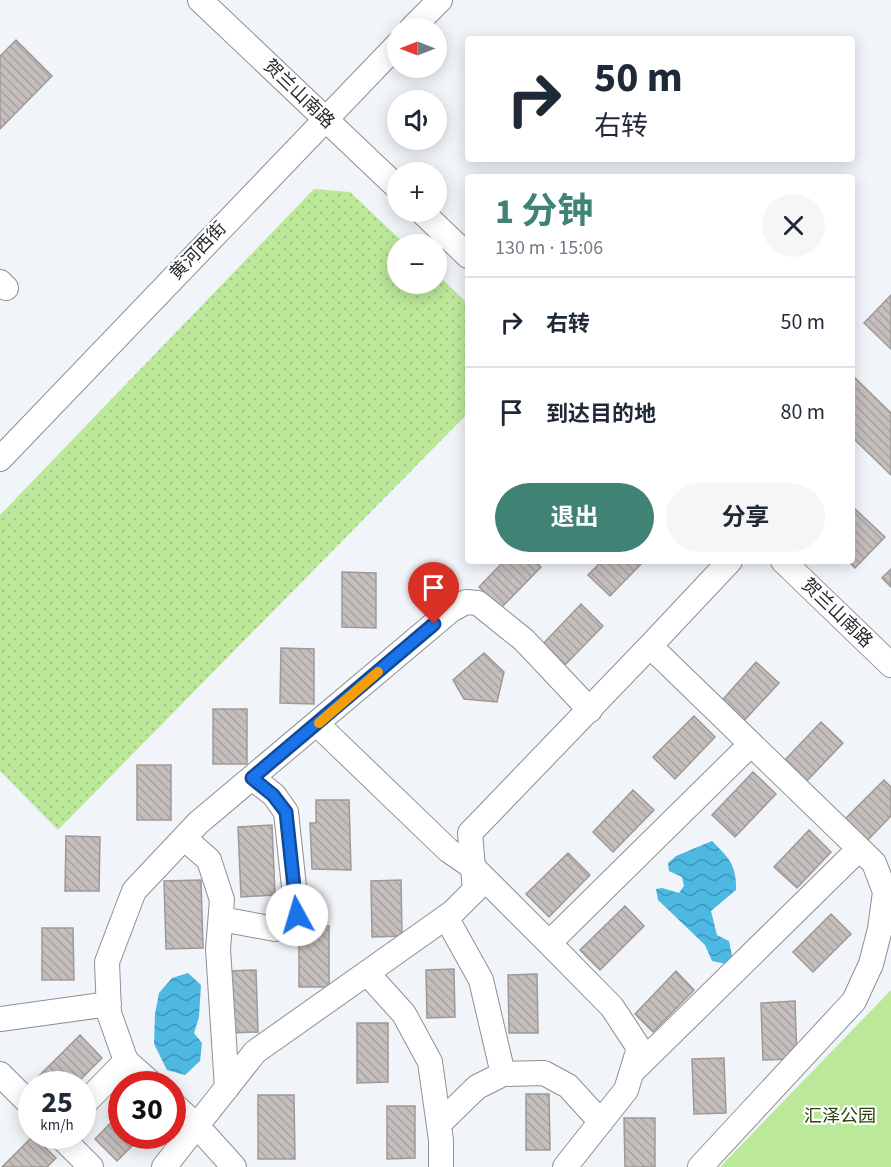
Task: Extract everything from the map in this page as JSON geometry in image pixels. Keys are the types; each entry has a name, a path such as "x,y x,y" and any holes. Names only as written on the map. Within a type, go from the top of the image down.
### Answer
{"street":[{"name":"贺兰山南路","path":"200,0 387,177"},
{"path":"422,18 440,0"},
{"name":"黄河西街","path":"0,459 387,55"},
{"path":"432,222 465,253"},
{"path":"164,1167 255,1052 447,917 475,890 470,833 727,564"},
{"name":"贺兰山南路","path":"786,564 891,665"},
{"path":"137,1071 126,1061 109,1013 107,962 134,891 198,823 451,610 466,602 478,603 524,640 590,710"},
{"path":"650,646 874,863 885,892 880,929 871,964 854,1001 700,1167"},
{"path":"317,724 448,850 474,868 549,943 612,1007 639,1048 626,1090 565,1167"},
{"path":"549,943 751,744"},
{"path":"221,919 275,929 297,915 286,812 273,795 252,778"},
{"path":"184,838 209,860 222,900 218,949 227,1088"},
{"path":"632,1073 859,849"},
{"path":"447,917 481,981 503,1074"},
{"path":"367,973 404,1014 430,1062 441,1167"},
{"path":"0,1019 108,1004"},
{"path":"96,1092 126,1061"},
{"path":"438,1124 477,1087 503,1074 544,1073 568,1086 601,1122"},
{"path":"0,1074 18,1092"},
{"path":"186,1116 234,1167"},
{"path":"73,1149 91,1167"}],"green space":[{"path":"314,189 350,192 394,234 387,234 387,294 447,294 447,284 465,301 465,416 58,830 0,771 0,515"},
{"name":"汇泽公园","path":"891,990 891,1167 720,1167"}],"water":[{"path":"712,841 730,862 736,881 736,890 711,911 717,935 729,941 733,961 726,964 712,961 705,945 658,900 656,889 662,888 679,893 684,886 682,877 669,871 668,863 676,856"},
{"path":"188,973 201,985 199,1017 194,1033 202,1043 200,1061 186,1074 186,1071 167,1070 154,1044 155,1014 159,993 172,978"}],"building":[{"path":"16,40 52,76 0,129 0,56"},
{"path":"891,295 891,349 864,323"},
{"path":"855,378 891,413 891,475 855,440"},
{"path":"855,509 885,537 855,568 851,564 855,564"},
{"path":"501,564 538,564 541,567 501,608 479,587"},
{"path":"599,564 641,564 610,596 588,575"},
{"path":"891,569 891,587 882,578"},
{"path":"342,572 376,573 376,628 342,627"},
{"path":"581,604 603,626 563,667 541,646"},
{"path":"281,648 314,649 314,704 280,703"},
{"path":"484,653 504,672 497,702 464,699 453,680"},
{"path":"756,662 779,683 740,725 718,705"},
{"path":"213,709 247,709 247,764 213,764"},
{"path":"694,716 715,737 675,779 653,757"},
{"path":"821,722 843,743 803,785 781,764"},
{"path":"137,765 171,765 171,820 137,820"},
{"path":"753,772 776,794 735,837 712,815"},
{"path":"884,780 891,787 891,816 865,843 843,821"},
{"path":"633,790 654,810 613,852 593,832"},
{"path":"316,800 349,800 351,870 312,869 310,823 316,823"},
{"path":"272,825 275,895 241,897 238,827"},
{"path":"809,830 831,852 797,888 774,867"},
{"path":"66,836 100,837 99,891 65,891"},
{"path":"568,853 590,875 549,917 526,894"},
{"path":"201,880 203,948 166,949 164,881"},
{"path":"401,880 402,936 372,937 371,881"},
{"path":"625,906 644,926 600,970 580,950"},
{"path":"831,914 851,934 813,972 793,952"},
{"path":"299,926 329,926 329,987 299,987"},
{"path":"42,928 73,928 74,980 42,980"},
{"path":"454,969 455,1017 427,1018 426,970"},
{"path":"256,970 258,1032 229,1033 227,971"},
{"path":"676,971 694,990 653,1032 635,1014"},
{"path":"537,974 538,1033 509,1033 508,975"},
{"path":"795,1001 797,1059 763,1060 761,1003"},
{"path":"357,1023 388,1023 388,1082 357,1083"},
{"path":"80,1035 102,1058 89,1071 44,1071"},
{"path":"724,1058 726,1113 694,1114 692,1059"},
{"path":"526,1094 549,1094 550,1150 526,1150"},
{"path":"258,1095 294,1095 295,1159 258,1159"},
{"path":"387,1106 415,1106 415,1158 387,1159"},
{"path":"624,1118 655,1118 655,1167 625,1167"},
{"path":"108,1126 108,1149 129,1149 117,1161 96,1138"},
{"path":"20,1149 47,1149 56,1158 47,1167 2,1167"}],"slow traffic":[{"path":"319,723 378,672"}],"route":[{"path":"297,915 286,812 273,795 252,778 434,624"}]}
